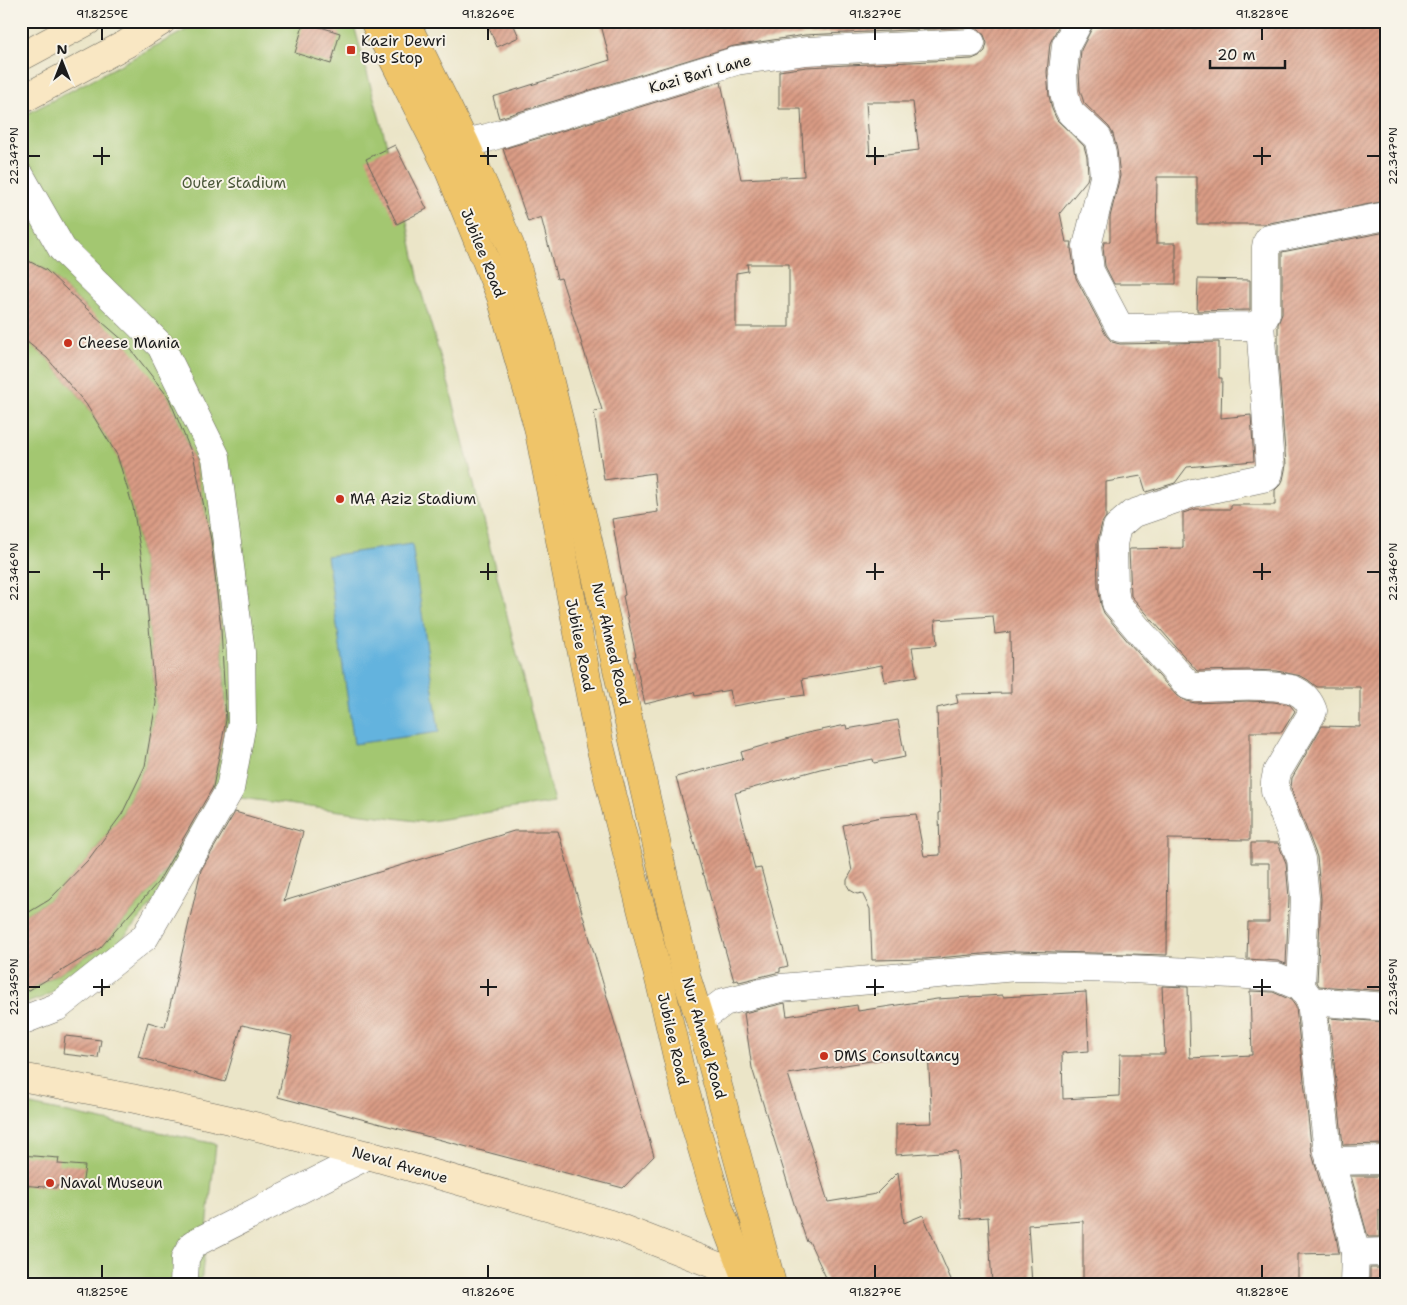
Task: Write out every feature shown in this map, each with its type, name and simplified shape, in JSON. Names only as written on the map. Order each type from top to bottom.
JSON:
[{"type":"main road","points":[[21,58],[88,21]]},
{"type":"main road","points":[[21,100],[126,44],[162,21]]},
{"type":"main road","name":"Jubilee Road","points":[[374,21],[448,168],[501,297],[538,427],[600,746],[661,987],[684,1087],[720,1210],[759,1282]]},
{"type":"main road","name":"Nur Ahmed Road","points":[[405,21],[465,143],[510,245],[540,345],[587,536],[687,979],[700,1020],[759,1282]]},
{"type":"main road","name":"Neval Avenue","points":[[21,1077],[194,1112],[368,1155],[610,1224],[759,1282]]},
{"type":"street","points":[[1079,21],[1066,45],[1063,71],[1064,92],[1071,113],[1098,138],[1102,154],[1104,177],[1087,246],[1090,271],[1120,328],[1253,326],[1264,320],[1266,314],[1266,242],[1269,239],[1386,216]]},
{"type":"street","name":"Kazi Bari Lane","points":[[465,143],[487,138],[736,61],[806,51],[971,43]]},
{"type":"street","points":[[21,177],[62,249],[162,346],[216,457],[241,652],[242,723],[230,790],[145,937],[57,1007],[21,1021]]},
{"type":"street","points":[[1260,323],[1269,474],[1266,477],[1193,493],[1132,514],[1117,527],[1113,544],[1114,587],[1116,603],[1189,686],[1275,686],[1295,690],[1306,698],[1311,705],[1313,711],[1277,772],[1275,791],[1301,859],[1305,898],[1306,994],[1330,1161],[1351,1232],[1355,1253],[1354,1284]]},
{"type":"street","points":[[700,1020],[724,1002],[781,988],[1016,967],[1130,969],[1277,977],[1306,994],[1386,1007]]},
{"type":"street","points":[[184,1284],[185,1258],[193,1244],[368,1155]]},
{"type":"street","points":[[1330,1161],[1386,1160]]},
{"type":"street","points":[[1355,1253],[1386,1252]]},
{"type":"green space","name":"MA Aziz Stadium","points":[[203,21],[333,21],[355,29],[404,207],[421,291],[450,389],[554,802],[424,822],[218,795],[173,880],[104,960],[44,997],[21,1005],[21,993],[32,989],[100,948],[161,879],[212,792],[227,715],[221,629],[211,540],[194,459],[169,398],[87,309],[46,270],[21,257],[21,117]]},
{"type":"green space","points":[[21,337],[47,358],[86,404],[117,455],[133,507],[144,572],[156,703],[145,766],[122,814],[88,860],[49,900],[21,917]]},
{"type":"green space","points":[[21,1103],[216,1144],[201,1284],[21,1284]]},
{"type":"water","points":[[412,544],[439,732],[354,744],[327,556]]},
{"type":"building","points":[[486,21],[512,21],[519,37],[497,47]]},
{"type":"building","points":[[600,21],[1061,21],[1050,43],[1047,72],[1049,96],[1057,120],[1084,146],[1087,157],[1087,180],[1060,213],[1066,242],[1072,242],[1071,248],[1076,278],[1106,335],[1112,342],[1120,344],[1219,342],[1219,378],[1222,378],[1221,418],[1251,415],[1254,461],[1187,467],[1175,483],[1146,492],[1141,476],[1106,482],[1106,517],[1102,523],[1097,544],[1098,587],[1101,605],[1104,613],[1130,644],[1177,696],[1186,701],[1195,703],[1274,702],[1290,705],[1295,711],[1282,732],[1250,732],[1250,840],[1168,839],[1167,955],[1016,951],[926,959],[872,960],[870,909],[862,893],[857,894],[850,890],[847,885],[847,880],[852,871],[843,825],[881,817],[916,814],[924,856],[940,855],[937,708],[958,703],[956,694],[1011,693],[1010,632],[995,634],[993,616],[935,620],[937,645],[912,647],[917,677],[885,682],[882,665],[802,679],[805,695],[733,706],[730,690],[695,696],[694,692],[645,704],[623,596],[625,595],[612,519],[658,512],[654,473],[604,480],[594,411],[602,410],[577,328],[561,278],[557,279],[541,217],[528,222],[503,149],[721,82],[741,179],[804,176],[801,109],[779,109],[779,71],[807,67],[972,59],[985,51],[987,43],[984,35],[979,29],[970,27],[805,35],[734,46],[499,118],[493,97],[610,60]],"holes":[[[866,102],[913,102],[919,150],[870,156]],[[747,264],[789,264],[789,327],[736,327],[736,273],[748,271]]]},
{"type":"building","points":[[1253,21],[1386,21],[1386,201],[1264,224],[1197,224],[1197,177],[1157,177],[1156,243],[1176,243],[1176,284],[1114,284],[1105,266],[1103,247],[1104,242],[1110,242],[1110,217],[1120,176],[1117,150],[1109,127],[1084,103],[1080,90],[1081,50],[1093,26],[1164,24],[1164,29],[1253,26]]},
{"type":"building","points":[[304,22],[340,33],[331,64],[295,53]]},
{"type":"building","points":[[395,145],[427,209],[397,224],[366,159]]},
{"type":"building","points":[[1386,232],[1386,991],[1319,986],[1317,982],[1321,899],[1317,857],[1291,788],[1292,778],[1322,726],[1360,727],[1360,687],[1317,687],[1301,676],[1277,671],[1197,671],[1131,596],[1129,549],[1183,548],[1183,513],[1196,509],[1231,509],[1231,505],[1275,505],[1275,490],[1283,480],[1286,465],[1278,359],[1278,324],[1282,314],[1282,252]]},
{"type":"building","points":[[21,257],[46,270],[125,342],[169,398],[194,459],[211,540],[221,629],[226,720],[213,787],[158,882],[100,948],[21,995],[21,917],[49,900],[88,860],[122,814],[145,766],[156,703],[144,572],[133,507],[117,455],[86,404],[47,358],[21,337]]},
{"type":"building","points":[[1198,279],[1250,280],[1250,310],[1197,311]]},
{"type":"building","points":[[898,720],[905,757],[874,763],[873,759],[820,769],[735,793],[755,869],[761,868],[788,966],[780,968],[780,972],[739,982],[738,980],[734,981],[676,777],[743,759],[741,752],[807,733],[846,725],[847,729]]},
{"type":"building","points":[[235,812],[303,832],[284,901],[514,831],[558,831],[654,1156],[623,1188],[278,1097],[292,1036],[242,1025],[225,1082],[138,1057],[148,1022],[165,1027],[201,870]]},
{"type":"building","points":[[1251,843],[1278,843],[1286,863],[1289,898],[1286,964],[1278,961],[1247,959],[1248,922],[1269,922],[1269,863],[1251,863]]},
{"type":"building","points":[[1162,986],[1188,987],[1190,1058],[1252,1055],[1250,991],[1273,992],[1291,1000],[1296,1007],[1312,1154],[1336,1236],[1339,1253],[1298,1254],[1298,1284],[1083,1284],[1083,1221],[1028,1225],[1032,1284],[992,1284],[988,1217],[961,1219],[957,1151],[896,1155],[896,1124],[932,1123],[928,1052],[788,1074],[828,1202],[876,1194],[898,1172],[904,1223],[923,1215],[953,1284],[829,1284],[809,1241],[807,1242],[795,1207],[752,1068],[744,1013],[785,1003],[787,1016],[857,1005],[858,1011],[937,999],[1086,992],[1089,1051],[1062,1053],[1063,1099],[1119,1096],[1120,1054],[1165,1054]]},
{"type":"building","points":[[1329,1018],[1386,1022],[1386,1144],[1343,1145]]},
{"type":"building","points":[[65,1036],[101,1040],[98,1058],[63,1054]]},
{"type":"building","points":[[21,1155],[59,1158],[58,1164],[85,1166],[82,1187],[56,1186],[56,1188],[21,1185]]},
{"type":"building","points":[[1351,1176],[1383,1176],[1383,1209],[1379,1209],[1379,1237],[1368,1237]]},
{"type":"building","points":[[1370,1268],[1386,1268],[1386,1284],[1370,1284]]},
{"type":"place","name":"Kazir Dewri Bus Stop","points":[[351,50]]},
{"type":"place","name":"Cheese Mania","points":[[68,343]]},
{"type":"place","name":"MA Aziz Stadium","points":[[340,499]]},
{"type":"place","name":"DMS Consultancy","points":[[824,1056]]},
{"type":"place","name":"Naval Museun","points":[[50,1183]]},
{"type":"park label","name":"Outer Stadium","points":[[234,183]]}]
